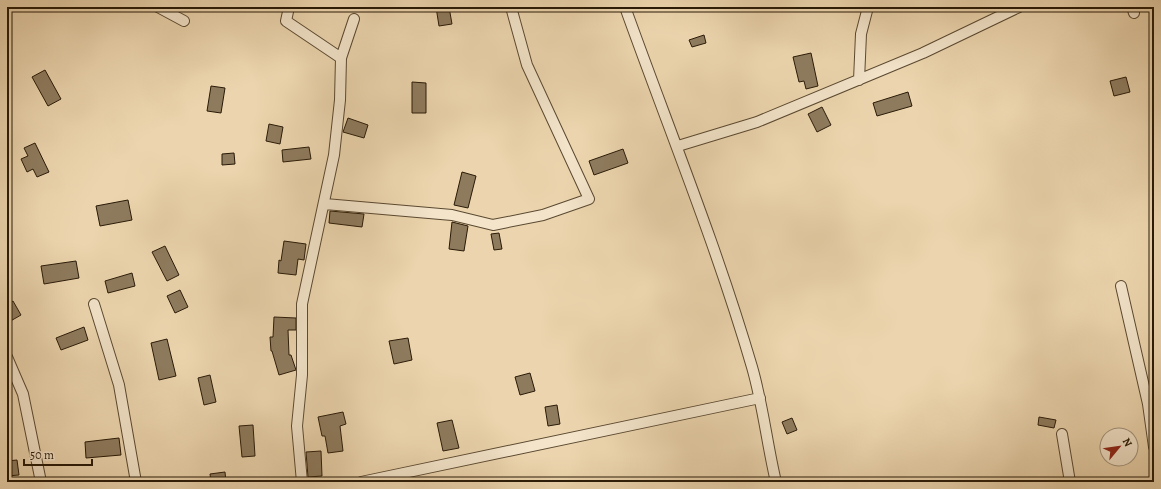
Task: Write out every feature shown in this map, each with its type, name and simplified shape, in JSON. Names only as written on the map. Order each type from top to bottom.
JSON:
[{"type":"street","points":[[158,7],[184,21]]},
{"type":"street","points":[[289,7],[286,20],[341,58]]},
{"type":"street","points":[[325,204],[452,214],[493,225],[543,215],[589,199],[527,65],[511,7]]},
{"type":"street","points":[[625,7],[678,146],[728,291],[760,398],[776,482]]},
{"type":"street","points":[[859,80],[862,34],[868,7]]},
{"type":"street","points":[[678,146],[757,122],[923,53],[1019,7]]},
{"type":"street","points":[[302,482],[297,426],[302,375],[302,304],[325,204],[334,155],[340,100],[341,58],[354,19]]},
{"type":"street","points":[[1121,286],[1148,404],[1154,447]]},
{"type":"street","points":[[94,304],[119,385],[136,482]]},
{"type":"street","points":[[7,357],[23,394],[41,482]]},
{"type":"street","points":[[361,482],[760,398]]},
{"type":"street","points":[[1062,434],[1070,482]]},
{"type":"building","points":[[436,7],[449,7],[452,24],[439,26]]},
{"type":"building","points":[[704,35],[706,43],[692,47],[689,40]]},
{"type":"building","points":[[811,53],[818,86],[806,89],[804,81],[799,82],[793,57]]},
{"type":"building","points":[[45,70],[61,99],[48,106],[32,77]]},
{"type":"building","points":[[1126,77],[1130,92],[1114,96],[1110,81]]},
{"type":"building","points":[[412,82],[426,83],[426,113],[412,113]]},
{"type":"building","points":[[211,86],[225,88],[221,113],[207,111]]},
{"type":"building","points":[[908,92],[912,106],[877,116],[873,103]]},
{"type":"building","points":[[822,107],[831,125],[817,132],[808,114]]},
{"type":"building","points":[[348,118],[368,125],[364,138],[343,132]]},
{"type":"building","points":[[269,124],[283,127],[280,144],[266,141]]},
{"type":"building","points":[[35,143],[49,172],[37,177],[33,169],[27,172],[21,159],[28,156],[24,148]]},
{"type":"building","points":[[309,147],[311,159],[283,162],[282,150]]},
{"type":"building","points":[[623,149],[628,163],[594,175],[589,161]]},
{"type":"building","points":[[234,153],[235,164],[222,165],[222,154]]},
{"type":"building","points":[[462,172],[476,176],[468,208],[454,205]]},
{"type":"building","points":[[128,200],[132,220],[100,226],[96,206]]},
{"type":"building","points":[[330,211],[364,214],[362,227],[329,223]]},
{"type":"building","points":[[452,222],[468,226],[464,251],[449,249]]},
{"type":"building","points":[[499,233],[502,249],[494,250],[491,234]]},
{"type":"building","points":[[284,241],[306,244],[304,260],[298,259],[296,275],[278,273],[279,260],[281,261]]},
{"type":"building","points":[[165,246],[179,275],[167,281],[152,252]]},
{"type":"building","points":[[76,261],[79,278],[44,284],[41,266]]},
{"type":"building","points":[[132,273],[135,286],[108,293],[105,281]]},
{"type":"building","points":[[180,290],[188,307],[175,313],[167,296]]},
{"type":"building","points":[[13,301],[21,315],[7,323],[7,305]]},
{"type":"building","points":[[274,317],[296,318],[296,330],[288,330],[289,355],[291,355],[296,370],[279,375],[271,351],[270,337],[273,337]]},
{"type":"building","points":[[84,327],[88,340],[61,350],[56,338]]},
{"type":"building","points":[[408,338],[412,360],[394,364],[389,341]]},
{"type":"building","points":[[167,339],[176,376],[159,380],[151,343]]},
{"type":"building","points":[[530,373],[535,391],[520,395],[515,377]]},
{"type":"building","points":[[210,375],[216,402],[204,405],[198,378]]},
{"type":"building","points":[[557,405],[560,424],[548,426],[545,407]]},
{"type":"building","points":[[343,412],[346,424],[340,426],[343,451],[328,453],[325,436],[322,436],[318,417]]},
{"type":"building","points":[[1039,417],[1056,420],[1054,428],[1038,425]]},
{"type":"building","points":[[792,418],[797,430],[787,434],[782,422]]},
{"type":"building","points":[[452,420],[459,448],[443,451],[437,423]]},
{"type":"building","points":[[253,425],[255,456],[242,457],[239,426]]},
{"type":"building","points":[[119,438],[121,455],[86,458],[85,442]]},
{"type":"building","points":[[321,451],[322,476],[308,477],[306,452]]},
{"type":"building","points":[[17,460],[19,475],[7,476],[7,461]]},
{"type":"building","points":[[225,472],[226,482],[211,482],[210,474]]}]
